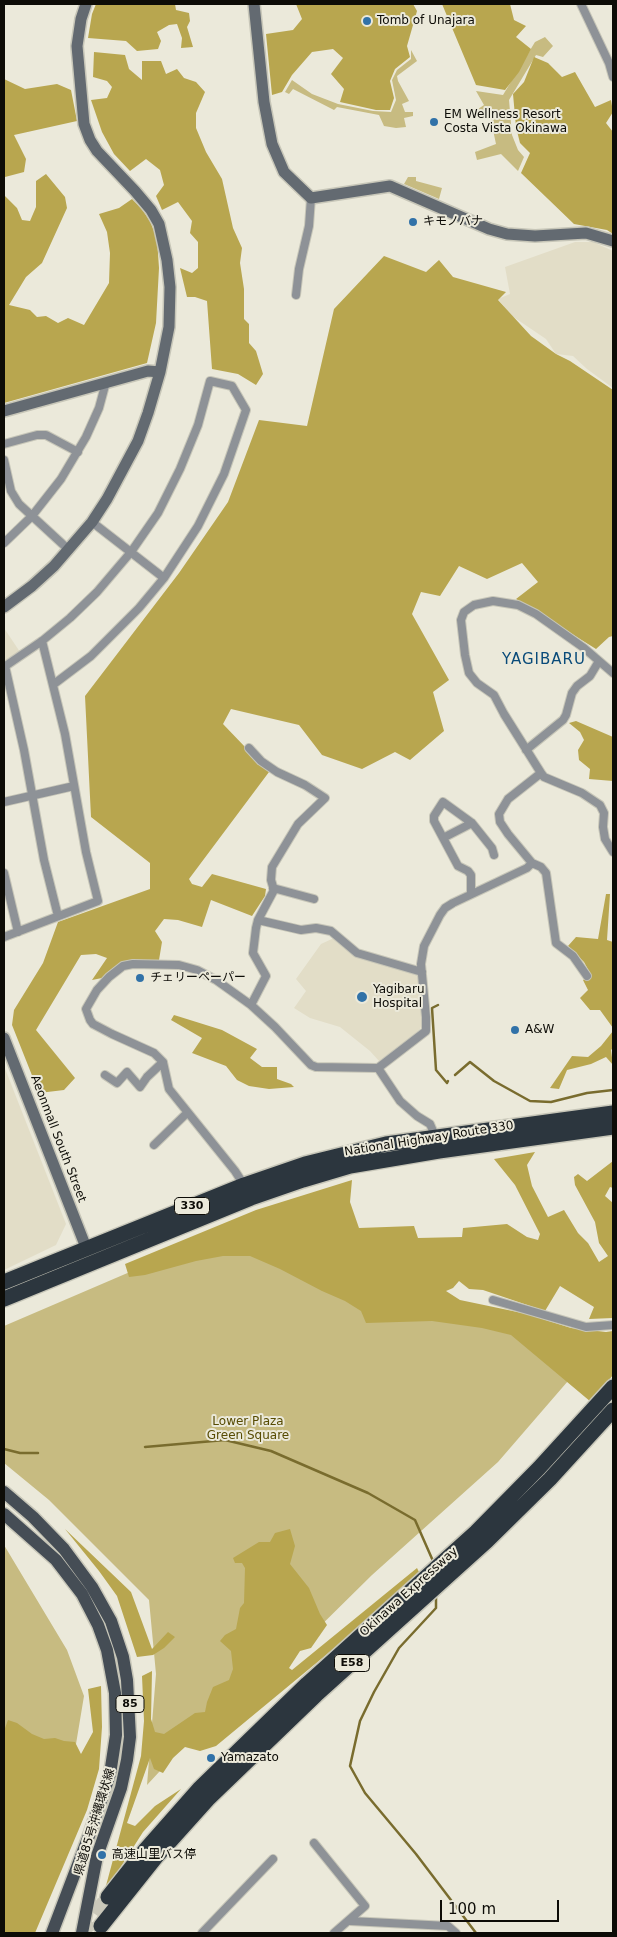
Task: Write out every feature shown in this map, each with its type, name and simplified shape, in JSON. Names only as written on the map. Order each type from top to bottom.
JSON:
[{"type":"highway","name":"National Highway Route 330","points":[[4,1299],[252,1198],[303,1180],[437,1144],[613,1113]]},
{"type":"highway","name":"National Highway Route 330","points":[[4,1282],[244,1185],[298,1166],[347,1153],[386,1144],[437,1144],[613,1127]]},
{"type":"highway","name":"Okinawa Expressway","points":[[108,1897],[146,1849],[199,1789],[301,1690],[476,1532],[539,1468],[613,1387]]},
{"type":"highway","name":"Okinawa Expressway","points":[[101,1926],[156,1857],[209,1798],[316,1695],[487,1541],[550,1479],[613,1410]]},
{"type":"main road","name":"県道85号沖縄環状線","points":[[4,1492],[33,1517],[64,1549],[92,1586],[111,1621],[123,1657],[127,1680],[130,1723],[128,1760],[121,1788],[97,1856],[82,1933]]},
{"type":"main road","name":"県道85号沖縄環状線","points":[[4,1514],[56,1560],[82,1594],[98,1625],[107,1650],[115,1693],[116,1735],[110,1774],[93,1825],[52,1933]]},
{"type":"street","points":[[4,607],[32,586],[69,550],[92,522],[112,491],[138,441],[148,413],[160,372],[169,327],[170,287],[163,237],[159,224],[151,210],[135,191],[97,151],[90,140],[84,124],[77,46],[81,19],[86,4]]},
{"type":"street","points":[[254,4],[264,102],[272,144],[284,172],[311,198]]},
{"type":"street","points":[[581,4],[611,62],[613,77]]},
{"type":"street","points":[[311,198],[390,186],[469,222],[498,232],[535,236],[586,233],[613,241]]},
{"type":"street","points":[[296,295],[299,269],[309,226],[311,198]]},
{"type":"street","points":[[4,411],[148,371],[160,372]]},
{"type":"street","points":[[54,684],[91,656],[139,608],[164,578],[198,526],[224,474],[246,410],[232,386],[210,381],[198,425],[180,469],[158,513],[131,552],[97,592],[70,618],[42,641],[4,667],[24,750],[44,860],[58,916]]},
{"type":"street","points":[[4,543],[32,516],[61,479],[78,452],[99,408],[106,382]]},
{"type":"street","points":[[4,444],[28,436],[46,435],[78,452]]},
{"type":"street","points":[[4,460],[11,491],[19,504],[69,550]]},
{"type":"street","points":[[92,522],[164,578]]},
{"type":"street","points":[[613,673],[536,614],[518,605],[493,601],[474,605],[464,612],[461,620],[465,655],[470,673],[477,683],[494,695],[544,777],[582,793],[600,805],[604,812],[603,827],[605,839],[613,852]]},
{"type":"street","points":[[4,937],[98,901],[86,852],[65,734],[42,641]]},
{"type":"street","points":[[526,750],[562,720],[566,715],[572,693],[577,686],[590,676],[599,661]]},
{"type":"street","points":[[249,748],[261,761],[277,772],[305,785],[324,798],[298,824],[272,867],[274,890],[258,920],[253,954],[266,976],[251,1005]]},
{"type":"street","points":[[541,773],[508,800],[499,814],[500,822],[532,864],[541,867],[546,873],[556,943],[573,956],[587,976]]},
{"type":"street","points":[[4,802],[74,786]]},
{"type":"street","points":[[471,893],[471,875],[468,871],[458,866],[434,821],[434,816],[443,802],[472,823],[492,848],[494,855]]},
{"type":"street","points":[[443,838],[472,823]]},
{"type":"street","points":[[244,1185],[169,1089],[163,1062],[154,1053],[93,1024],[87,1015],[86,1009],[97,990],[123,966],[132,964],[179,966],[197,970],[216,980],[251,1005],[316,1067],[378,1068],[426,1031],[421,964],[424,946],[445,908],[471,893],[532,864]]},
{"type":"street","points":[[4,873],[18,932]]},
{"type":"street","points":[[273,888],[314,899]]},
{"type":"street","points":[[258,920],[300,930],[316,928],[331,932],[357,953],[422,972]]},
{"type":"street","name":"Aeonmall South Street","points":[[4,1038],[86,1250]]},
{"type":"street","points":[[136,1096],[146,1077],[163,1062]]},
{"type":"street","points":[[378,1068],[400,1101],[417,1116],[430,1124],[437,1144]]},
{"type":"street","points":[[105,1075],[117,1083],[127,1072],[140,1087]]},
{"type":"street","points":[[154,1145],[187,1112]]},
{"type":"street","points":[[492,1300],[586,1327],[613,1325]]},
{"type":"street","points":[[314,1843],[365,1906],[334,1933]]},
{"type":"street","points":[[202,1933],[273,1859]]},
{"type":"street","points":[[350,1921],[448,1926],[456,1933]]},
{"type":"shaded area","points":[[96,4],[175,4],[176,10],[189,13],[190,21],[187,27],[193,47],[181,48],[182,38],[177,24],[169,25],[157,32],[161,41],[158,49],[137,51],[126,41],[88,38],[92,14]]},
{"type":"shaded area","points":[[296,4],[413,4],[417,11],[407,46],[410,57],[395,69],[390,81],[394,98],[390,110],[376,110],[340,102],[344,89],[331,74],[343,58],[333,49],[312,52],[292,75],[282,92],[272,95],[266,34],[293,30],[302,19]]},
{"type":"shaded area","points":[[442,4],[510,4],[514,20],[526,26],[516,37],[531,49],[519,72],[505,90],[476,85]]},
{"type":"shaded area","points":[[94,52],[125,55],[129,69],[142,80],[142,61],[161,61],[166,74],[177,69],[184,78],[196,82],[205,92],[196,113],[196,128],[206,152],[222,179],[233,228],[242,248],[240,263],[244,289],[244,319],[249,324],[249,343],[256,351],[263,374],[256,385],[238,374],[212,369],[207,301],[195,297],[187,297],[180,268],[192,273],[198,268],[198,242],[190,233],[192,221],[178,202],[162,210],[156,196],[164,185],[160,170],[146,159],[130,171],[114,154],[102,132],[91,100],[107,98],[112,87],[107,81],[93,77]]},
{"type":"shaded area","points":[[534,57],[548,63],[562,77],[575,72],[595,107],[611,100],[613,112],[606,123],[613,132],[613,234],[607,230],[574,224],[521,173],[530,153],[520,143],[516,127],[513,94],[524,82]]},
{"type":"shaded area","points":[[4,79],[25,89],[57,84],[71,90],[77,121],[14,135],[26,159],[24,172],[5,177],[4,177]]},
{"type":"shaded area","points":[[46,174],[65,197],[67,208],[42,263],[26,277],[9,305],[30,310],[37,317],[46,316],[58,323],[68,318],[84,325],[109,283],[110,253],[107,232],[99,214],[119,208],[132,199],[150,221],[157,239],[159,268],[156,323],[147,363],[4,403],[4,195],[17,208],[22,220],[30,221],[36,207],[36,181]]},
{"type":"shaded area","points":[[575,242],[593,242],[613,251],[613,388],[573,356],[556,354],[546,339],[512,316],[498,299],[510,294],[505,267]]},
{"type":"shaded area","points":[[384,256],[426,272],[439,260],[453,277],[506,292],[498,300],[531,336],[613,390],[613,636],[609,637],[596,649],[516,599],[538,582],[522,563],[487,579],[459,566],[440,596],[421,592],[412,614],[449,680],[433,692],[444,731],[410,760],[395,752],[362,769],[322,755],[299,725],[231,709],[223,724],[269,772],[189,879],[192,884],[202,887],[212,874],[266,889],[265,896],[252,916],[211,900],[202,927],[178,920],[164,919],[155,931],[162,942],[159,960],[132,960],[117,967],[102,978],[92,980],[107,958],[96,954],[81,955],[36,1030],[75,1078],[64,1090],[39,1093],[12,1025],[14,1010],[43,963],[58,922],[150,889],[150,863],[91,817],[85,696],[179,573],[228,502],[259,420],[307,426],[334,309]]},
{"type":"shaded area","points":[[4,628],[20,652],[4,662]]},
{"type":"shaded area","points":[[576,721],[613,737],[613,781],[589,779],[590,769],[579,760],[578,750],[584,740],[580,732],[569,723]]},
{"type":"shaded area","points":[[606,894],[610,894],[607,940],[613,942],[613,1028],[600,1010],[590,1010],[580,998],[588,990],[583,980],[591,975],[584,962],[568,946],[576,937],[598,939]]},
{"type":"shaded area","name":"Yagibaru Hospital","points":[[334,938],[360,958],[416,972],[419,975],[423,1021],[420,1029],[400,1048],[379,1061],[370,1051],[340,1027],[310,1018],[294,1008],[306,991],[296,979],[321,944]]},
{"type":"shaded area","points":[[174,1015],[222,1030],[257,1049],[250,1058],[262,1067],[277,1067],[277,1079],[294,1087],[269,1089],[249,1086],[237,1080],[226,1066],[192,1053],[202,1038],[171,1020]]},
{"type":"shaded area","points":[[613,1031],[613,1048],[611,1050],[613,1065],[606,1057],[591,1064],[567,1070],[559,1089],[550,1088],[572,1056],[588,1057],[601,1046]]},
{"type":"shaded area","points":[[4,1066],[66,1224],[56,1245],[4,1270]]},
{"type":"shaded area","points":[[535,1152],[527,1165],[532,1186],[548,1217],[564,1210],[599,1262],[608,1256],[599,1243],[595,1222],[575,1185],[574,1177],[578,1174],[587,1181],[613,1161],[613,1188],[610,1187],[605,1196],[613,1203],[613,1318],[589,1319],[594,1307],[560,1286],[545,1311],[483,1290],[469,1289],[459,1281],[453,1288],[446,1291],[460,1300],[527,1314],[571,1328],[613,1331],[613,1375],[591,1402],[511,1335],[482,1328],[432,1321],[366,1323],[361,1311],[345,1301],[250,1256],[223,1256],[196,1261],[145,1275],[129,1277],[125,1264],[256,1210],[352,1180],[350,1202],[359,1228],[414,1226],[418,1238],[462,1237],[463,1228],[507,1224],[527,1237],[538,1240],[540,1234],[515,1185],[494,1159]]},
{"type":"shaded area","points":[[65,1529],[131,1592],[152,1649],[168,1632],[175,1637],[164,1648],[153,1655],[137,1657],[117,1596]]},
{"type":"shaded area","points":[[290,1529],[295,1546],[290,1564],[309,1588],[327,1625],[311,1648],[300,1651],[289,1668],[292,1670],[417,1568],[419,1572],[384,1607],[216,1746],[200,1751],[185,1747],[173,1758],[163,1773],[154,1769],[150,1758],[127,1823],[135,1826],[155,1806],[181,1789],[143,1832],[104,1893],[141,1756],[144,1721],[142,1676],[152,1671],[151,1719],[155,1732],[164,1734],[195,1713],[205,1712],[213,1687],[229,1680],[233,1669],[231,1651],[220,1641],[225,1635],[236,1629],[240,1608],[244,1603],[245,1568],[242,1563],[235,1563],[233,1558],[259,1542],[270,1542],[275,1533]]},
{"type":"shaded area","points":[[101,1686],[102,1727],[99,1769],[87,1810],[35,1933],[4,1933],[4,1731],[8,1720],[17,1723],[32,1734],[44,1739],[55,1738],[75,1742],[81,1754],[93,1732],[88,1689]]},
{"type":"green space","points":[[545,37],[553,46],[543,57],[536,55],[509,100],[512,135],[518,150],[524,157],[518,171],[501,154],[477,160],[475,152],[496,144],[490,116],[482,115],[478,109],[484,105],[476,91],[503,95],[535,42]]},
{"type":"green space","points":[[411,50],[417,61],[397,76],[409,101],[402,104],[405,112],[413,112],[413,116],[404,118],[406,127],[384,126],[379,115],[337,107],[334,110],[293,89],[289,94],[285,92],[292,80],[312,94],[338,104],[373,111],[391,112],[396,100],[392,80],[397,70],[411,59]]},
{"type":"green space","points":[[408,177],[416,177],[416,181],[442,188],[439,199],[404,184]]},
{"type":"green space","name":"Lower Plaza Green Square","points":[[258,1217],[587,1359],[498,1462],[372,1575],[296,1650],[197,1731],[147,1785],[156,1674],[149,1600],[49,1500],[4,1463],[4,1326]]},
{"type":"green space","points":[[4,1545],[67,1650],[84,1696],[74,1756],[4,1871]]},
{"type":"waterway","points":[[438,1005],[432,1008],[436,1070],[447,1083],[448,1081]]},
{"type":"waterway","points":[[455,1075],[470,1062],[494,1081],[530,1101],[551,1102],[587,1093],[613,1090]]},
{"type":"waterway","points":[[145,1447],[225,1440],[271,1451],[368,1493],[415,1520],[433,1561]]},
{"type":"waterway","points":[[4,1449],[20,1453],[38,1453]]},
{"type":"waterway","points":[[436,1598],[436,1608],[399,1648],[374,1692],[360,1721],[350,1766],[365,1793],[416,1854],[476,1933]]},
{"type":"tunnel","points":[[82,1933],[108,1897]]},
{"type":"place","name":"Tomb of Unajara","points":[[367,21]]},
{"type":"place","name":"EM Wellness Resort Costa Vista Okinawa","points":[[434,122]]},
{"type":"place","name":"キモノバナ","points":[[413,222]]},
{"type":"place","name":"チェリーペーパー","points":[[140,978]]},
{"type":"place","name":"Yagibaru Hospital","points":[[362,997]]},
{"type":"place","name":"A&W","points":[[515,1030]]},
{"type":"place","name":"Yamazato","points":[[211,1758]]},
{"type":"place","name":"高速山里バス停","points":[[102,1855]]},
{"type":"district","name":"YAGIBARU","points":[[544,660]]}]
